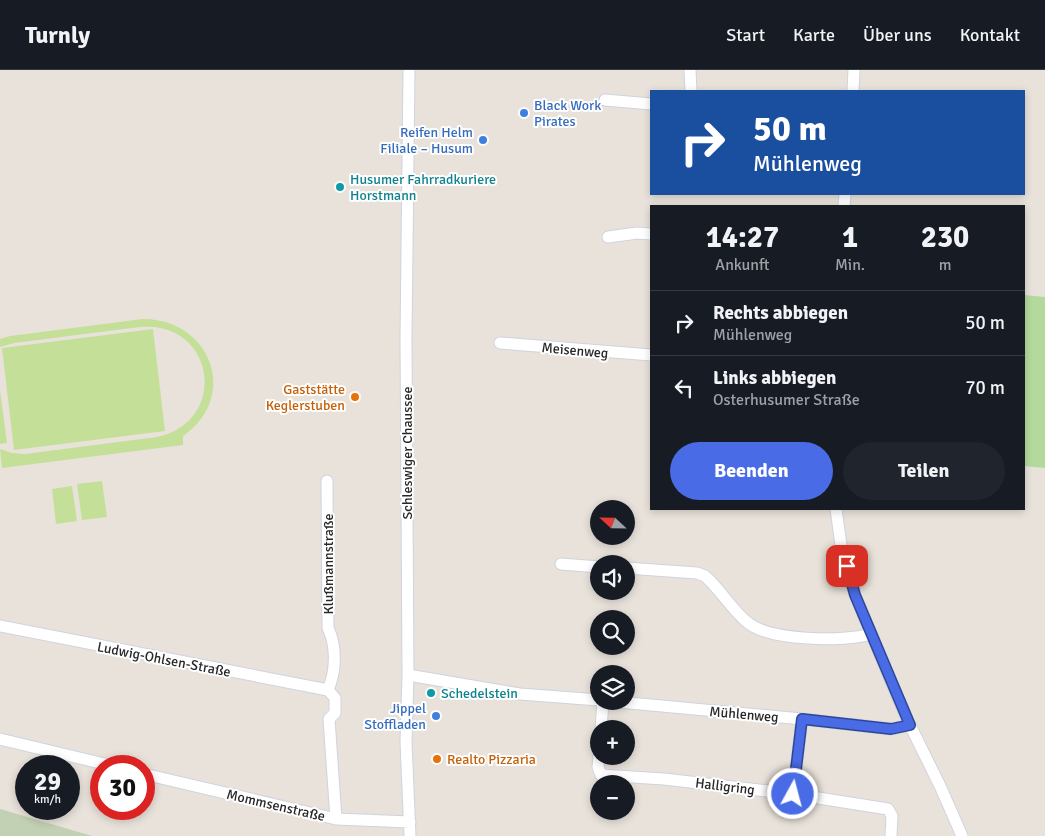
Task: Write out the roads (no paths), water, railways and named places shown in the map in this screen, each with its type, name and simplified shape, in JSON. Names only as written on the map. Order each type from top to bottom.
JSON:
[{"type":"street","name":"Schleswiger Chaussee","points":[[409,70],[406,338],[408,675],[406,742],[410,836]]},
{"type":"street","points":[[690,70],[691,90]]},
{"type":"street","points":[[853,90],[854,70]]},
{"type":"street","points":[[605,100],[650,104]]},
{"type":"street","points":[[608,237],[637,233],[650,234]]},
{"type":"street","name":"Meisenweg","points":[[500,343],[650,355]]},
{"type":"street","name":"Klußmannstraße","points":[[327,481],[328,628],[334,640],[334,677],[328,690]]},
{"type":"street","points":[[836,510],[842,552],[855,595],[910,725],[962,836]]},
{"type":"street","points":[[561,564],[590,566]]},
{"type":"street","points":[[635,569],[697,573],[706,576],[746,622],[761,631],[807,638],[852,638],[871,634]]},
{"type":"street","name":"Ludwig-Ohlsen-Straße","points":[[0,626],[328,690]]},
{"type":"street","points":[[408,675],[520,694],[590,699]]},
{"type":"street","points":[[328,690],[335,698],[335,712],[329,719],[336,819]]},
{"type":"street","name":"Mühlenweg","points":[[635,704],[891,729],[910,725]]},
{"type":"street","points":[[802,719],[793,794],[888,809],[892,816],[891,836]]},
{"type":"street","points":[[0,739],[90,761]]},
{"type":"street","name":"Halligring","points":[[598,765],[601,776],[664,778],[793,794]]},
{"type":"street","name":"Mommsenstraße","points":[[155,777],[336,819],[410,822]]},
{"type":"place","name":"Black Work Pirates","points":[[524,113]]},
{"type":"place","name":"Reifen Helm Filiale – Husum","points":[[483,140]]},
{"type":"place","name":"Husumer Fahrradkuriere Horstmann","points":[[340,187]]},
{"type":"place","name":"Gaststätte Keglerstuben","points":[[355,397]]},
{"type":"place","name":"Schedelstein","points":[[431,693]]},
{"type":"place","name":"Jippel Stoffladen","points":[[436,716]]},
{"type":"place","name":"Realto Pizzaria","points":[[437,759]]}]
